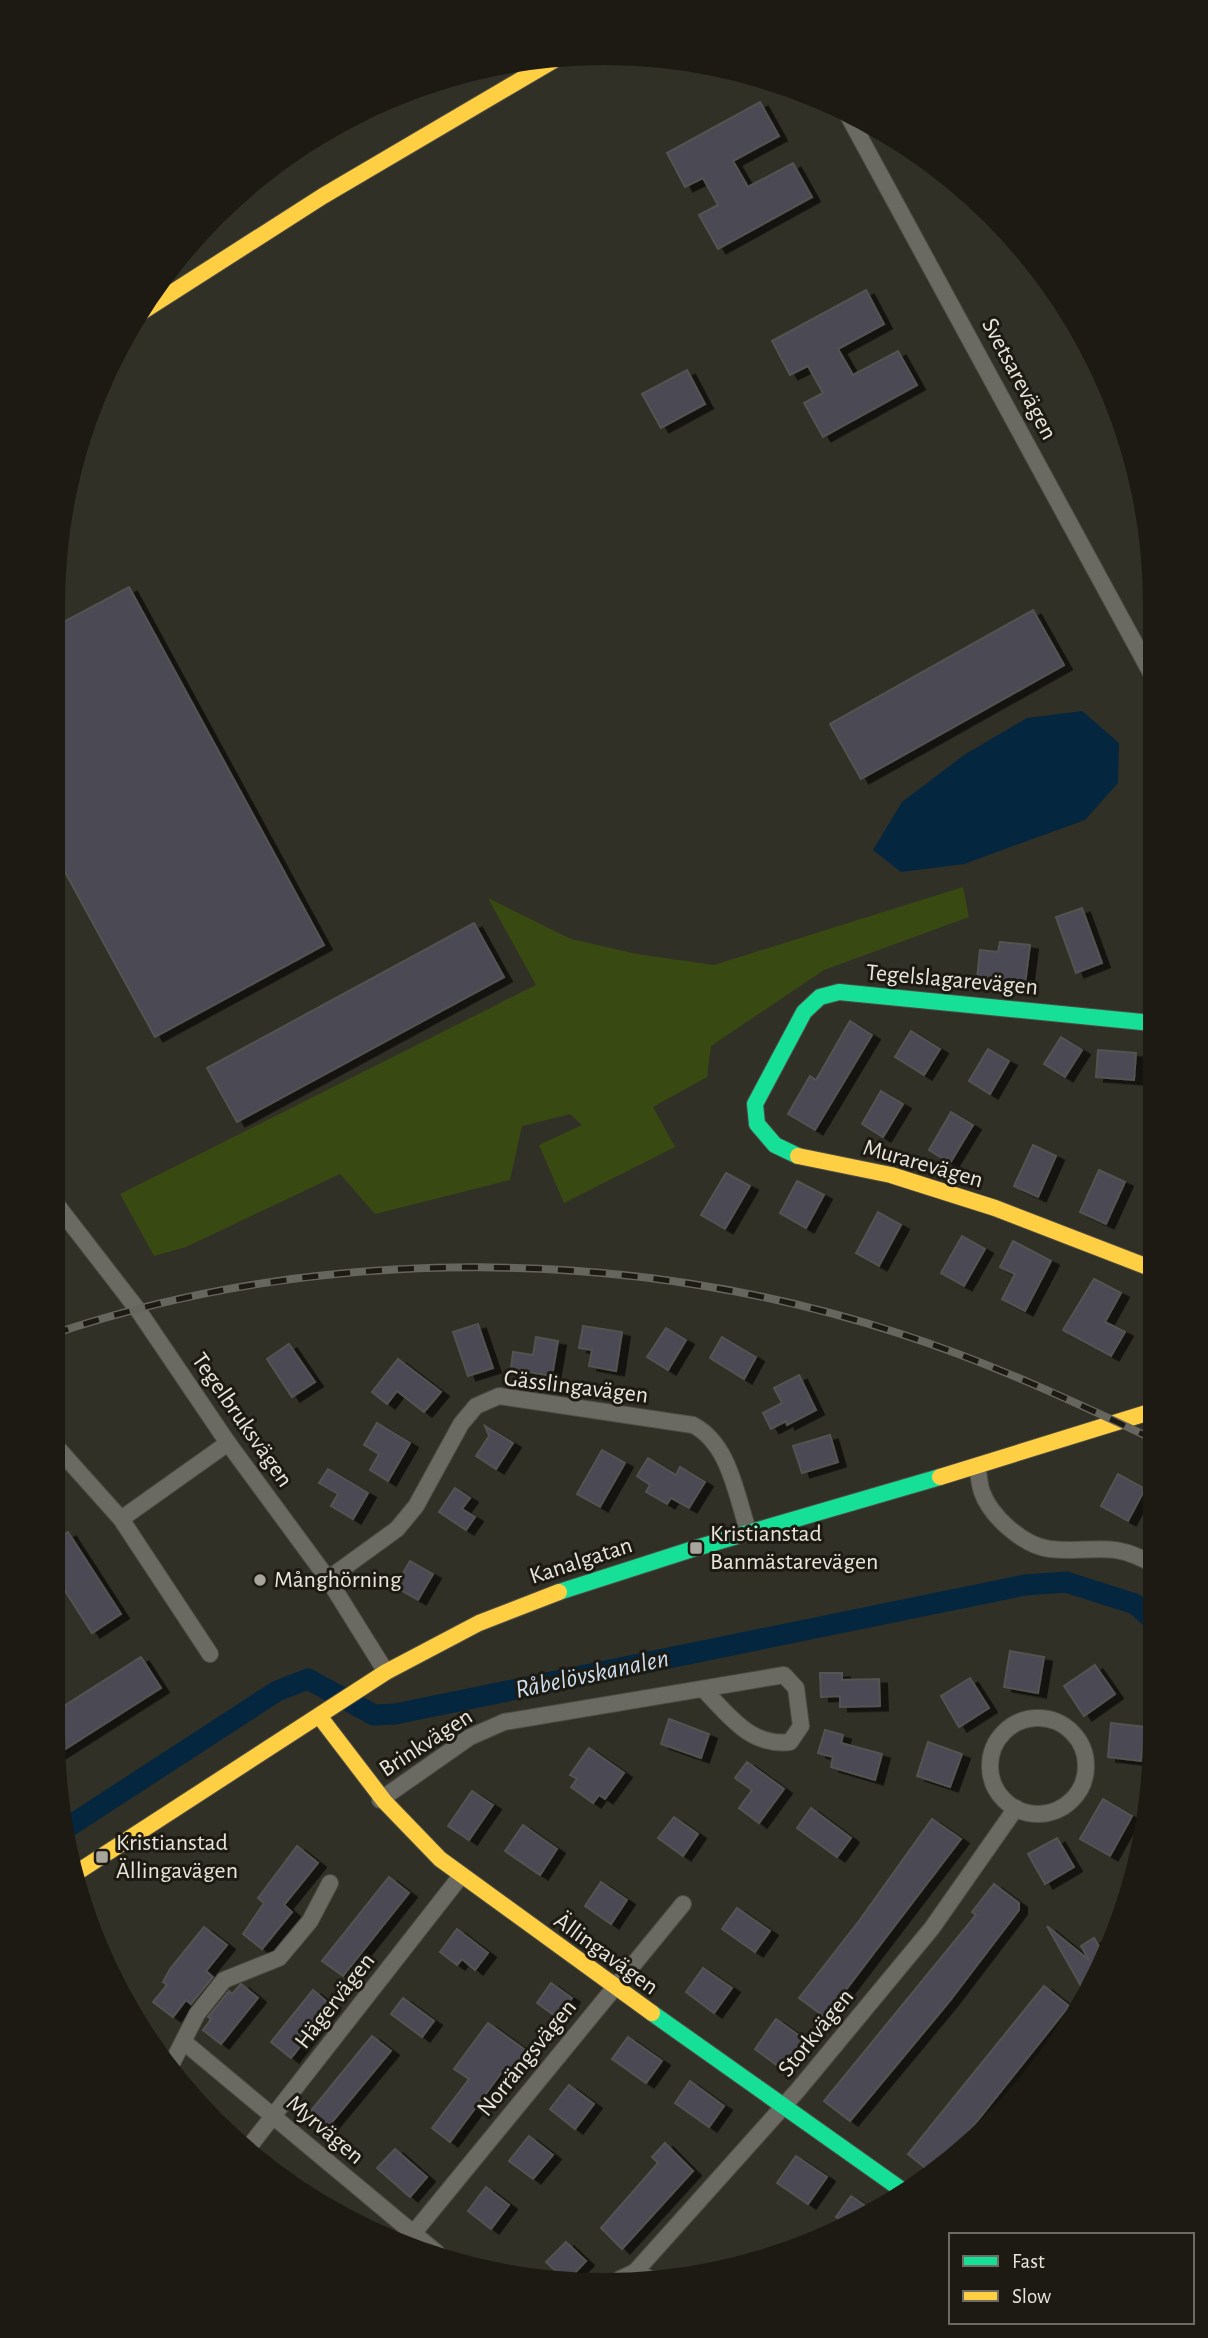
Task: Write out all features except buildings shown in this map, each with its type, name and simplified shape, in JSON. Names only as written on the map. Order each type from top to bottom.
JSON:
[{"type":"street","points":[[158,302],[323,196],[540,69]]},
{"type":"street","name":"Svetsarevägen","points":[[854,126],[1143,658]]},
{"type":"street","name":"Tegelslagarevägen","points":[[778,1055],[804,1012],[820,998],[839,992],[1143,1022]]},
{"type":"street","name":"Murarevägen","points":[[778,1055],[755,1104],[757,1124],[775,1145],[799,1157],[891,1175],[969,1200],[1143,1265]]},
{"type":"street","name":"Tegelbruksvägen","points":[[65,1216],[138,1310],[229,1443],[328,1578],[386,1672]]},
{"type":"street","name":"Gässlingavägen","points":[[328,1578],[397,1529],[416,1506],[461,1424],[476,1406],[499,1396],[693,1425],[708,1433],[721,1450],[749,1533]]},
{"type":"street","name":"Kanalgatan","points":[[82,1869],[386,1672],[447,1639],[529,1602],[1143,1414]]},
{"type":"street","points":[[121,1519],[229,1443]]},
{"type":"street","points":[[65,1456],[121,1519],[210,1654]]},
{"type":"street","points":[[977,1466],[982,1493],[1022,1538],[1051,1549],[1112,1548],[1143,1561]]},
{"type":"street","name":"Brinkvägen","points":[[380,1800],[470,1737],[504,1722],[784,1675],[796,1688],[801,1726],[790,1741],[770,1744],[746,1732],[703,1689]]},
{"type":"street","name":"Ällingavägen","points":[[320,1717],[380,1800],[420,1844],[460,1877],[897,2186]]},
{"type":"street","points":[[1037,1718],[1060,1723],[1078,1738],[1084,1752],[1087,1768],[1080,1791],[1069,1803],[1055,1811],[1031,1813],[1016,1808],[1003,1799],[992,1778],[990,1763],[998,1740],[1008,1729],[1021,1721],[1037,1718]]},
{"type":"street","name":"Storkvägen","points":[[630,2272],[783,2108],[932,1928],[1016,1808]]},
{"type":"street","name":"Hägervägen","points":[[252,2143],[460,1877]]},
{"type":"street","points":[[174,2060],[197,2014],[224,1980],[279,1958],[294,1943],[330,1883]]},
{"type":"street","name":"Norrängsvägen","points":[[411,2237],[683,1904]]},
{"type":"street","name":"Myrvägen","points":[[184,2042],[274,2116],[407,2236]]},
{"type":"green space","points":[[963,887],[969,917],[824,970],[711,1046],[707,1077],[653,1107],[675,1147],[564,1203],[539,1145],[582,1125],[570,1114],[522,1126],[510,1180],[375,1214],[340,1174],[186,1247],[154,1256],[120,1194],[536,985],[488,898],[571,939],[637,954],[714,965]]},
{"type":"water","points":[[1082,711],[1119,743],[1118,783],[1085,820],[964,864],[901,872],[873,850],[902,802],[964,755],[1027,718]]},
{"type":"waterway","name":"Råbelövskanalen","points":[[72,1824],[277,1691],[308,1679],[374,1715],[395,1714],[1025,1585],[1066,1582],[1135,1604],[1143,1611]]},
{"type":"railway","points":[[65,1331],[155,1305],[261,1284],[368,1271],[477,1267],[586,1272],[693,1284],[799,1305],[901,1334],[1029,1382],[1143,1434]]},
{"type":"traffic: fast","points":[[798,1156],[775,1145],[757,1124],[755,1104],[804,1012],[820,997],[839,992],[1143,1022]]},
{"type":"traffic: fast","points":[[559,1592],[696,1548],[940,1477]]},
{"type":"traffic: fast","points":[[652,2013],[897,2186]]},
{"type":"traffic: slow","points":[[158,302],[323,196],[540,69]]},
{"type":"traffic: slow","points":[[798,1156],[891,1175],[995,1208],[1143,1265]]},
{"type":"traffic: slow","points":[[940,1477],[1143,1414]]},
{"type":"traffic: slow","points":[[82,1869],[386,1672],[479,1623],[559,1592]]},
{"type":"traffic: slow","points":[[320,1717],[385,1802],[440,1859],[652,2013]]},
{"type":"place","name":"Kristianstad Banmästarevägen","points":[[696,1548]]},
{"type":"place","name":"Månghörning","points":[[260,1580]]},
{"type":"place","name":"Kristianstad Ällingavägen","points":[[102,1857]]}]
